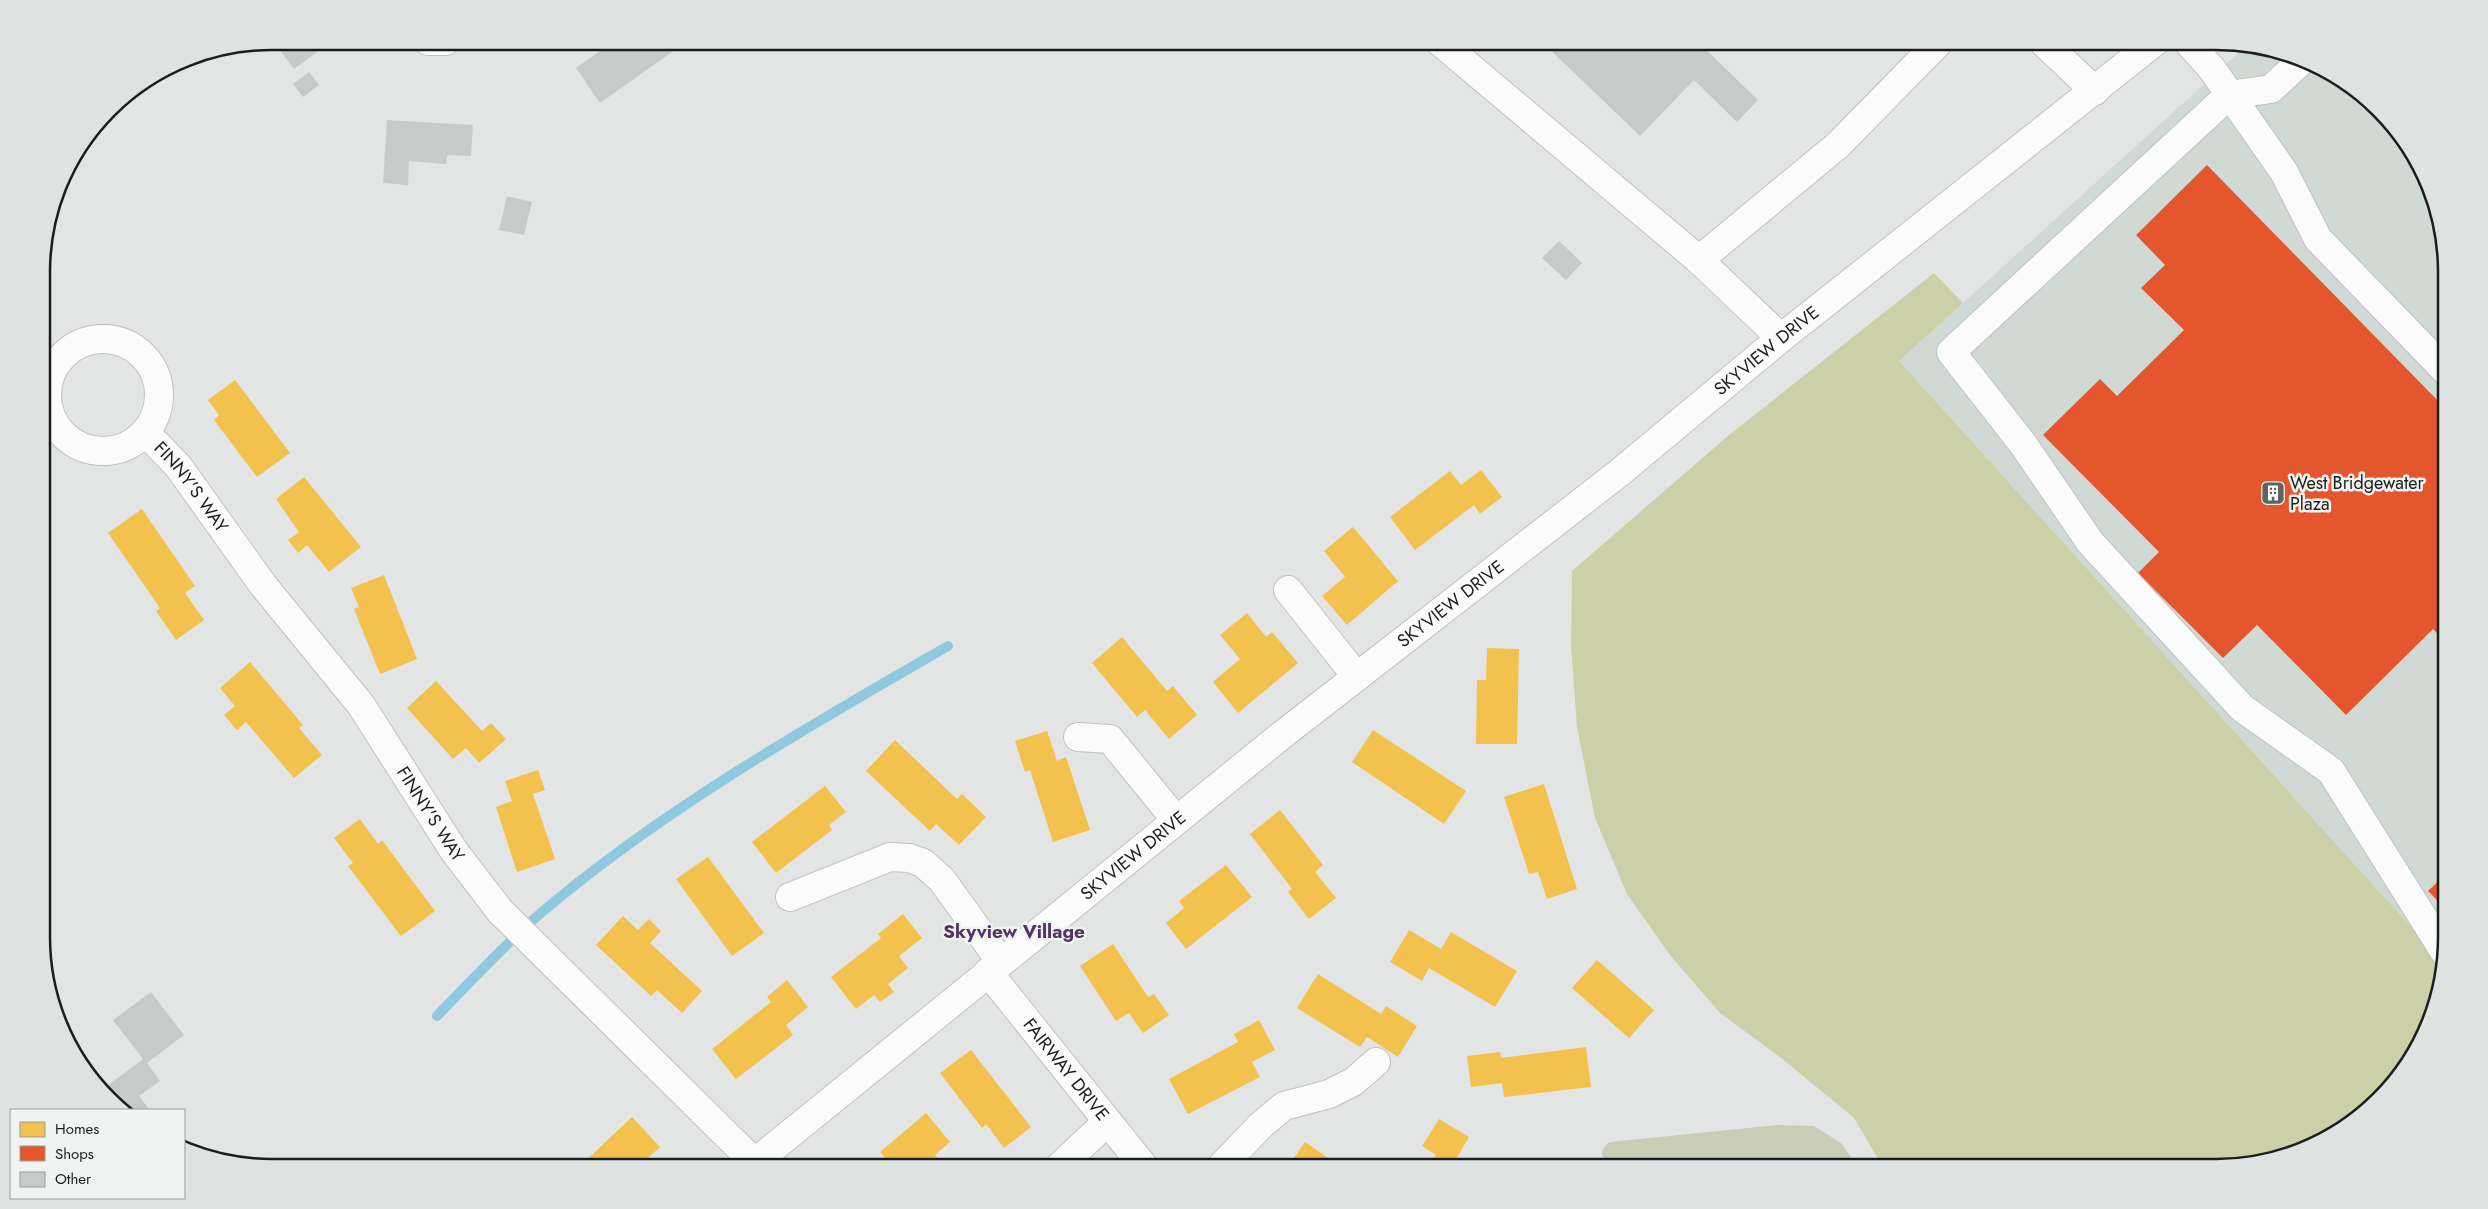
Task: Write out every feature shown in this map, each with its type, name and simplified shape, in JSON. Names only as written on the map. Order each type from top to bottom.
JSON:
[{"type":"street","points":[[1450,50],[1699,260],[1781,338]]},
{"type":"street","points":[[1699,260],[1838,145],[1931,50]]},
{"type":"street","points":[[2058,50],[2095,92]]},
{"type":"street","name":"SKYVIEW DRIVE","points":[[758,1159],[1176,820],[1619,473],[1781,338],[2095,92],[2145,50]]},
{"type":"street","points":[[2195,50],[2212,68],[2284,172],[2318,239],[2438,363]]},
{"type":"street","points":[[2296,65],[2271,89],[2229,95],[1951,352],[2023,444],[2090,542],[2242,708],[2331,771],[2438,941]]},
{"type":"street","name":"FINNY'S WAY","points":[[50,376],[55,365],[67,351],[83,342],[101,338],[120,341],[136,350],[149,363],[157,380],[159,398],[155,416],[145,432],[131,444],[113,451],[94,451],[77,446],[62,434],[50,415]]},
{"type":"street","name":"FINNY'S WAY","points":[[145,432],[178,466],[263,585],[361,705],[454,851],[500,910],[543,956],[745,1159]]},
{"type":"street","points":[[1288,590],[1357,677]]},
{"type":"street","points":[[1078,737],[1110,739],[1176,820]]},
{"type":"street","name":"FAIRWAY DRIVE","points":[[790,897],[890,857],[909,858],[923,863],[942,880],[994,967],[1107,1122],[1138,1159]]},
{"type":"street","points":[[1229,1159],[1262,1125],[1284,1106],[1329,1094],[1353,1082],[1376,1062]]},
{"type":"street","points":[[1068,1159],[1107,1122]]},
{"type":"shaded area","name":"West Bridgewater Plaza","points":[[2240,51],[2274,58],[2314,73],[2351,96],[2383,126],[2401,149],[2421,187],[2434,229],[2438,257],[2437,956],[1899,361]]},
{"type":"green space","points":[[1934,273],[1963,303],[1899,361],[2437,956],[2430,995],[2415,1035],[2401,1060],[2373,1094],[2339,1122],[2301,1142],[2259,1155],[2231,1159],[1878,1159],[1854,1118],[1780,1057],[1720,1013],[1670,955],[1627,894],[1595,818],[1577,727],[1571,644],[1572,571],[1729,435]]},
{"type":"green space","points":[[1778,1125],[1814,1126],[1841,1143],[1852,1159],[1604,1159],[1602,1151],[1610,1142]]},
{"type":"building: Homes","points":[[235,380],[290,453],[257,477],[214,420],[219,415],[208,400]]},
{"type":"building: Homes","points":[[1481,470],[1502,497],[1480,514],[1474,505],[1415,550],[1390,517],[1450,471],[1461,485]]},
{"type":"building: Homes","points":[[304,477],[361,547],[329,572],[307,545],[298,553],[288,540],[299,532],[276,499]]},
{"type":"building: Homes","points":[[142,509],[195,586],[185,593],[204,620],[176,640],[156,611],[160,608],[108,533]]},
{"type":"building: Homes","points":[[1353,527],[1398,581],[1347,625],[1322,596],[1345,577],[1324,551]]},
{"type":"building: Homes","points":[[384,575],[417,659],[380,674],[354,609],[359,607],[351,588]]},
{"type":"building: Homes","points":[[1247,613],[1266,637],[1272,632],[1298,663],[1238,713],[1213,682],[1240,659],[1220,635]]},
{"type":"building: Homes","points":[[1122,637],[1167,691],[1173,686],[1197,715],[1169,739],[1145,710],[1137,717],[1092,663]]},
{"type":"building: Homes","points":[[1487,648],[1519,649],[1517,744],[1476,744],[1477,680],[1486,680]]},
{"type":"building: Homes","points":[[250,662],[303,725],[299,728],[322,755],[294,778],[246,722],[237,730],[224,715],[235,706],[220,688]]},
{"type":"building: Homes","points":[[436,681],[482,731],[491,723],[506,739],[479,763],[466,748],[453,759],[407,708]]},
{"type":"building: Homes","points":[[1373,730],[1466,791],[1444,824],[1352,762]]},
{"type":"building: Homes","points":[[1047,731],[1057,761],[1066,757],[1090,830],[1053,842],[1030,770],[1025,772],[1015,741]]},
{"type":"building: Homes","points":[[895,740],[957,799],[962,794],[986,817],[959,845],[936,824],[930,831],[866,771]]},
{"type":"building: Homes","points":[[538,770],[545,790],[533,794],[555,859],[517,872],[496,807],[512,801],[505,781]]},
{"type":"building: Homes","points":[[1544,784],[1577,889],[1547,899],[1538,872],[1529,874],[1504,797]]},
{"type":"building: Homes","points":[[825,786],[846,812],[829,825],[832,830],[776,873],[752,842]]},
{"type":"building: Homes","points":[[1280,810],[1323,865],[1315,872],[1336,898],[1309,919],[1288,892],[1292,889],[1250,834]]},
{"type":"building: Homes","points":[[360,819],[378,844],[382,840],[435,911],[401,936],[348,866],[353,863],[334,838]]},
{"type":"building: Homes","points":[[708,857],[764,933],[732,956],[676,879]]},
{"type":"building: Homes","points":[[1226,865],[1252,897],[1186,949],[1166,923],[1184,908],[1179,901]]},
{"type":"building: Homes","points":[[903,914],[922,938],[899,956],[908,968],[888,984],[894,992],[880,1002],[874,995],[856,1009],[831,977],[881,938],[878,934]]},
{"type":"building: Homes","points":[[623,916],[638,930],[649,919],[661,931],[650,943],[702,991],[682,1013],[657,990],[651,996],[596,945]]},
{"type":"building: Homes","points":[[1409,930],[1441,949],[1451,932],[1517,971],[1495,1007],[1429,968],[1422,981],[1390,962]]},
{"type":"building: Homes","points":[[1113,944],[1148,997],[1154,994],[1169,1015],[1143,1033],[1129,1013],[1116,1021],[1080,966]]},
{"type":"building: Homes","points":[[1597,960],[1654,1010],[1629,1038],[1572,988]]},
{"type":"building: Homes","points":[[1318,974],[1381,1014],[1386,1006],[1417,1026],[1398,1057],[1367,1037],[1360,1047],[1297,1008]]},
{"type":"building: Homes","points":[[787,980],[808,1007],[786,1025],[793,1035],[736,1079],[712,1049],[771,1002],[767,997]]},
{"type":"building: Homes","points":[[1259,1020],[1275,1050],[1252,1062],[1260,1077],[1188,1114],[1169,1079],[1238,1042],[1234,1034]]},
{"type":"building: Homes","points":[[1586,1047],[1591,1087],[1504,1097],[1502,1083],[1471,1087],[1467,1056],[1500,1052],[1501,1058]]},
{"type":"building: Homes","points":[[971,1050],[1031,1127],[1004,1148],[986,1124],[982,1128],[940,1073]]},
{"type":"building: Homes","points":[[926,1113],[950,1142],[935,1155],[938,1159],[886,1159],[880,1152]]},
{"type":"building: Homes","points":[[632,1117],[660,1147],[647,1159],[588,1159]]},
{"type":"building: Homes","points":[[1439,1119],[1469,1137],[1456,1159],[1433,1159],[1436,1155],[1422,1146]]},
{"type":"building: Homes","points":[[1305,1142],[1330,1159],[1293,1159]]},
{"type":"building: Shops","name":"West Bridgewater Plaza","points":[[2207,165],[2438,401],[2438,634],[2433,629],[2346,715],[2257,625],[2223,658],[2138,573],[2159,552],[2043,435],[2100,379],[2117,396],[2184,330],[2141,288],[2165,265],[2136,235]]},
{"type":"building: Shops","points":[[2438,882],[2438,901],[2428,891]]},
{"type":"building: Other","points":[[280,50],[320,50],[294,69]]},
{"type":"building: Other","points":[[601,50],[671,50],[672,52],[600,103],[576,68]]},
{"type":"building: Other","points":[[1550,50],[1706,50],[1758,100],[1737,122],[1694,80],[1640,136]]},
{"type":"building: Other","points":[[309,72],[319,85],[303,97],[293,84]]},
{"type":"building: Other","points":[[387,120],[473,125],[471,156],[447,155],[446,164],[409,161],[408,185],[383,183]]},
{"type":"building: Other","points":[[507,196],[532,202],[524,235],[499,230]]},
{"type":"building: Other","points":[[1559,241],[1582,263],[1566,280],[1542,258]]},
{"type":"building: Other","points":[[151,992],[184,1035],[147,1063],[160,1081],[139,1096],[149,1109],[132,1109],[107,1086],[143,1059],[113,1020]]},
{"type":"waterway","points":[[437,1016],[528,924],[589,874],[638,838],[739,770],[948,646]]},
{"type":"place","name":"West Bridgewater Plaza","points":[[2273,493]]},
{"type":"district","name":"Skyview Village","points":[[1014,931]]}]
